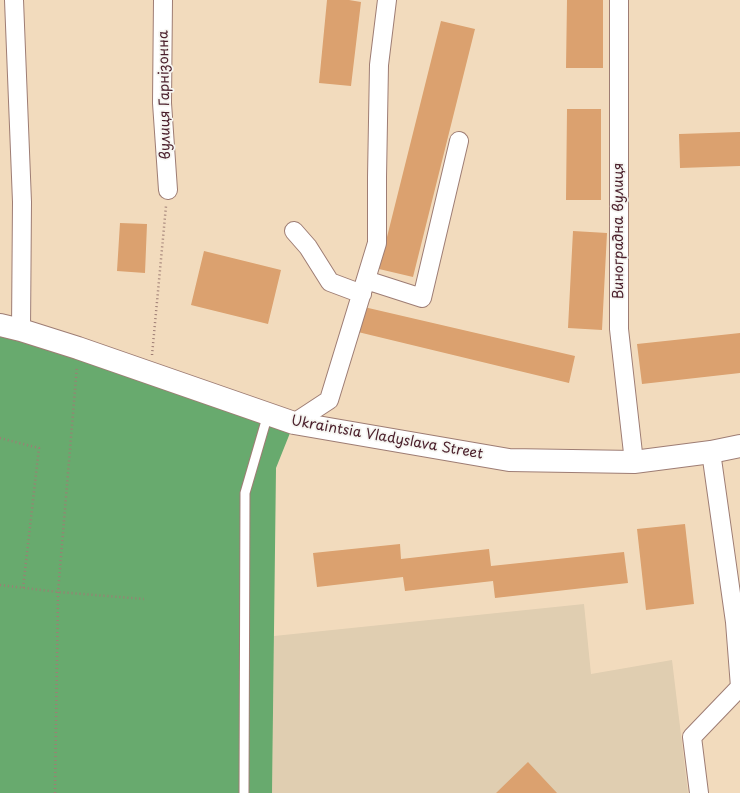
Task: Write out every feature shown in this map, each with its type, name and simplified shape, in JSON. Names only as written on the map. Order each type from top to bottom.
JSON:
[{"type":"main road","name":"Ukraintsia Vladyslava Street","points":[[0,325],[78,348],[294,423],[509,460],[634,462],[711,452],[740,446]]},
{"type":"street","points":[[14,0],[22,202],[21,330]]},
{"type":"street","name":"вулиця Гарнізонна","points":[[163,0],[162,103],[168,190]]},
{"type":"street","points":[[294,423],[329,400],[377,243],[379,65],[387,0]]},
{"type":"street","name":"Виноградна вулиця","points":[[619,0],[619,329],[634,462]]},
{"type":"street","points":[[294,231],[308,247],[330,282],[422,298],[459,141]]},
{"type":"street","points":[[699,793],[692,737],[740,687],[738,621],[711,452]]},
{"type":"lane","points":[[244,793],[244,493],[268,414]]},
{"type":"path","points":[[150,373],[168,190]]},
{"type":"path","points":[[55,793],[58,592],[78,348]]},
{"type":"path","points":[[0,438],[39,448],[23,588]]},
{"type":"path","points":[[0,586],[144,599]]},
{"type":"shaded area","points":[[584,604],[591,674],[672,660],[688,793],[272,793],[274,636]]},
{"type":"green space","points":[[0,329],[294,423],[276,468],[272,793],[0,793]]},
{"type":"building","points":[[327,0],[349,0],[361,2],[351,86],[319,83]]},
{"type":"building","points":[[567,0],[603,0],[603,68],[566,68]]},
{"type":"building","points":[[441,21],[475,29],[413,277],[379,269]]},
{"type":"building","points":[[567,109],[601,109],[601,200],[566,200]]},
{"type":"building","points":[[740,132],[740,166],[680,168],[679,134]]},
{"type":"building","points":[[120,223],[147,224],[145,273],[117,271]]},
{"type":"building","points":[[573,231],[607,233],[602,330],[568,328]]},
{"type":"building","points":[[204,251],[281,270],[268,324],[191,305]]},
{"type":"building","points":[[364,307],[575,356],[569,383],[358,332]]},
{"type":"building","points":[[740,333],[740,373],[642,384],[637,344]]},
{"type":"building","points":[[685,524],[694,604],[646,610],[637,529]]},
{"type":"building","points":[[400,544],[401,559],[489,549],[491,566],[624,552],[628,583],[495,598],[493,581],[405,591],[403,577],[317,587],[313,553]]},
{"type":"building","points":[[528,762],[557,793],[496,793]]}]
